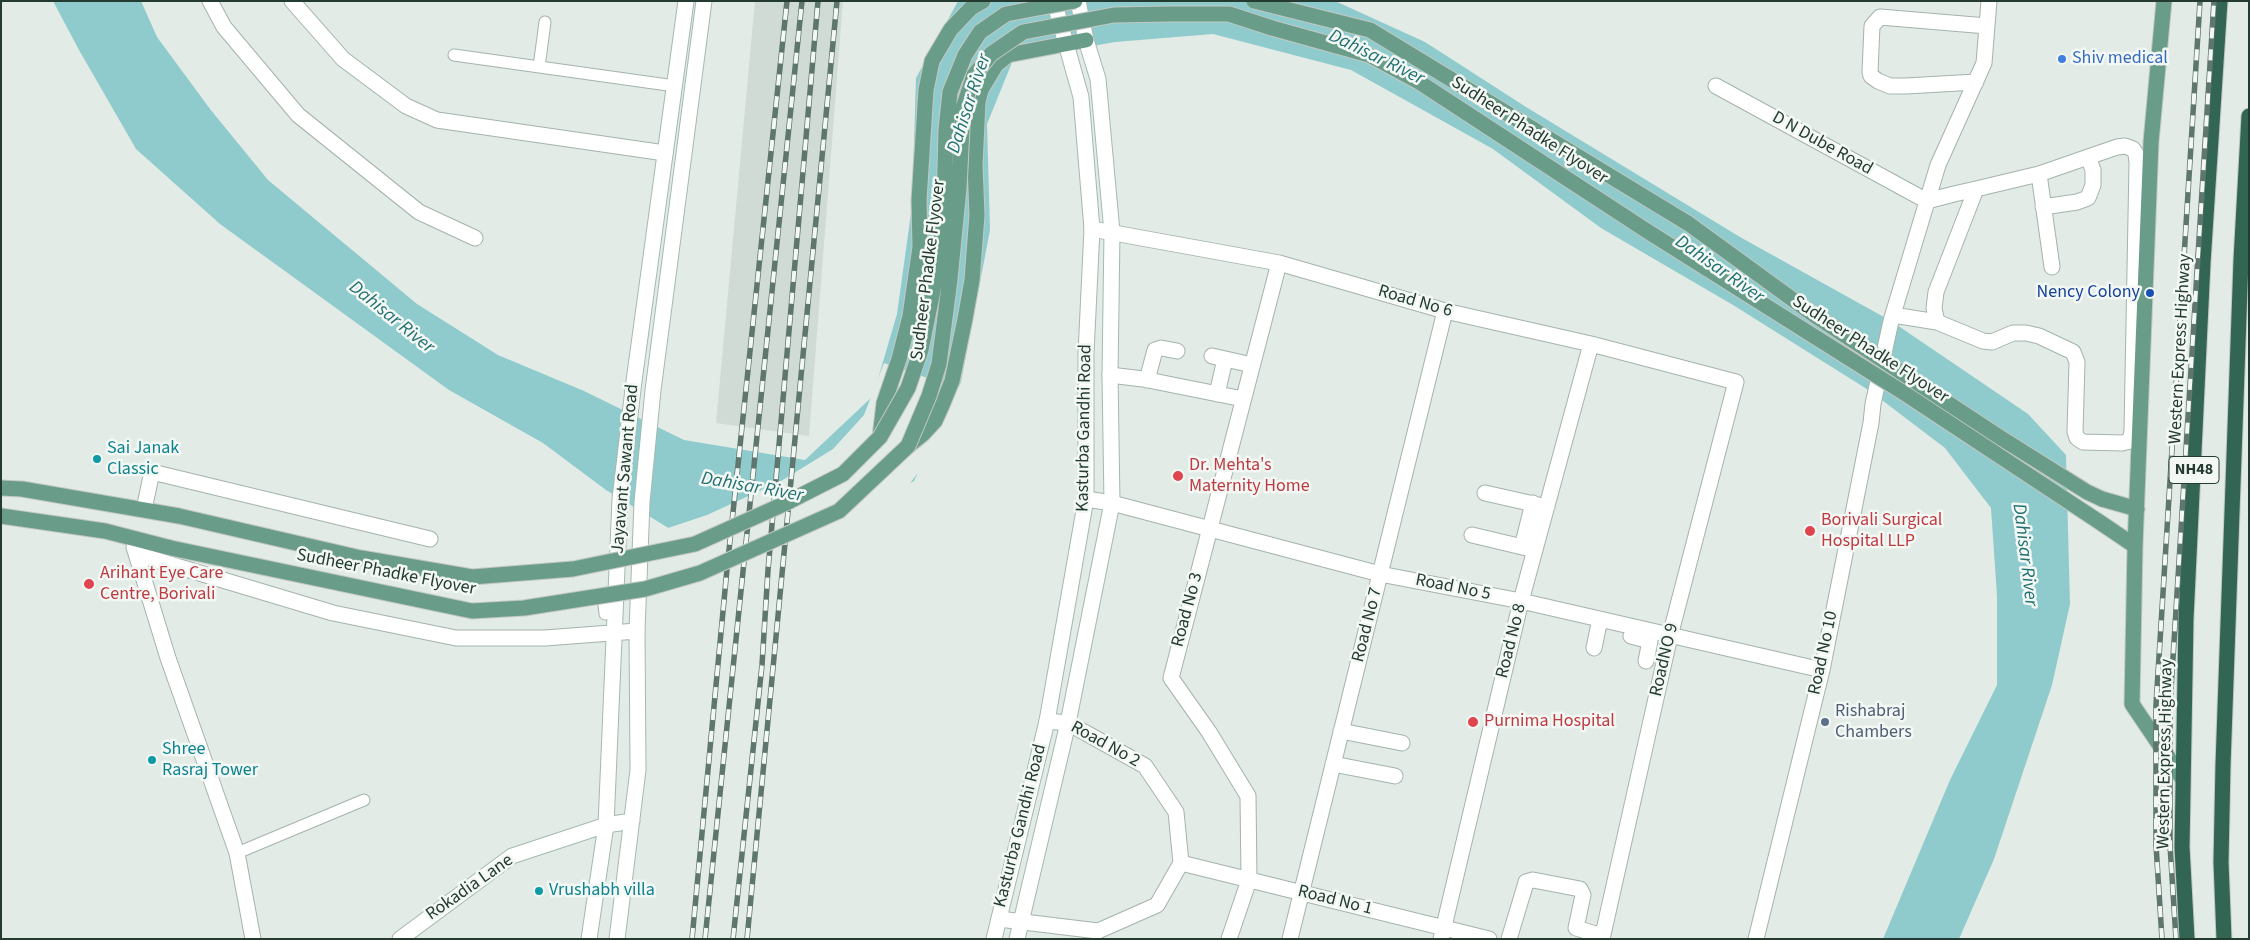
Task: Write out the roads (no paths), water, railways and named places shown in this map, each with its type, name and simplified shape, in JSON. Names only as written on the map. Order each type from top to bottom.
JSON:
[{"type":"highway","name":"Western Express Highway","points":[[2187,939],[2182,847],[2186,619],[2203,263],[2220,1]]},
{"type":"highway","name":"NH48","points":[[2224,939],[2222,862],[2223,764],[2242,250],[2249,116]]},
{"type":"main road","points":[[880,437],[884,403],[899,359],[910,316],[920,246],[919,200],[926,90],[932,61],[951,28],[971,8],[983,1]]},
{"type":"main road","name":"Sudheer Phadke Flyover","points":[[1,488],[22,489],[144,509],[361,558],[472,577],[573,569],[695,544],[784,504],[843,474],[880,437],[908,388],[920,350],[938,266],[944,206],[946,130],[950,92],[965,55],[980,32],[1006,14],[1076,1]]},
{"type":"main road","name":"Sudheer Phadke Flyover","points":[[1254,1],[1370,30],[1689,224],[1830,326],[2087,492],[2102,499],[2137,509]]},
{"type":"main road","points":[[2164,1],[2151,142],[2135,546],[2132,704],[2182,778]]},
{"type":"main road","name":"Sudheer Phadke Flyover","points":[[1,516],[105,531],[171,548],[472,611],[524,608],[603,596],[645,589],[700,574],[839,511],[908,446],[929,396],[939,364],[959,188],[963,108],[974,75],[991,54],[1024,32],[1114,16],[1229,14],[1369,55],[1419,82],[1647,230],[1904,393],[2135,546]]},
{"type":"main road","points":[[908,446],[935,421],[952,381],[965,319],[972,280],[977,215],[975,165],[978,102],[981,90],[996,65],[1008,56],[1086,40]]},
{"type":"street","points":[[210,1],[224,26],[298,114],[419,212],[475,238]]},
{"type":"street","points":[[292,1],[343,58],[406,106],[437,120],[665,153]]},
{"type":"street","name":"Jayavant Sawant Road","points":[[590,939],[606,825],[609,622],[620,499],[634,381],[686,1]]},
{"type":"street","name":"Jayavant Sawant Road","points":[[617,939],[638,770],[637,631],[642,502],[653,390],[704,1]]},
{"type":"street","name":"Kasturba Gandhi Road","points":[[994,939],[1047,720],[1086,499],[1086,353],[1092,229],[1081,97],[1054,1]]},
{"type":"street","name":"Kasturba Gandhi Road","points":[[1017,939],[1068,723],[1112,502],[1110,357],[1112,232],[1098,79],[1076,1]]},
{"type":"street","name":"Road No 10","points":[[1756,939],[1822,670],[1871,423],[1873,404],[1892,318],[1938,165],[1984,62],[1989,1]]},
{"type":"street","points":[[1976,82],[1890,86],[1878,81],[1871,76],[1870,72],[1872,26],[1876,19],[1880,18],[1987,26]]},
{"type":"street","name":"D N Dube Road","points":[[1716,86],[1927,201]]},
{"type":"street","points":[[1892,318],[1936,322],[1983,341],[1992,342],[2013,333],[2026,332],[2073,352],[2077,362],[2074,432],[2077,438],[2084,442],[2122,443],[2130,441],[2132,421],[2136,154],[2133,149],[2125,146],[2117,147],[2039,174],[1927,201]]},
{"type":"street","points":[[2044,207],[2077,202],[2088,198],[2093,185],[2093,170],[2088,157]]},
{"type":"street","points":[[2039,174],[2052,267]]},
{"type":"street","points":[[1936,322],[1934,308],[1936,292],[1976,189]]},
{"type":"street","name":"Road No 6","points":[[1092,229],[1279,263],[1445,311],[1591,344],[1736,382]]},
{"type":"street","name":"Road No 3","points":[[1229,939],[1249,880],[1248,796],[1209,732],[1171,678],[1279,263]]},
{"type":"street","name":"Road No 7","points":[[1290,939],[1345,732],[1380,574],[1445,311]]},
{"type":"street","name":"Road No 8","points":[[1442,933],[1521,601],[1529,548],[1540,505],[1591,344]]},
{"type":"street","points":[[1147,380],[1154,350],[1161,348],[1177,351]]},
{"type":"street","points":[[1086,353],[1110,357]]},
{"type":"street","points":[[1217,394],[1219,357],[1252,365]]},
{"type":"street","points":[[1110,375],[1147,380],[1243,399]]},
{"type":"street","name":"RoadNO 9","points":[[1602,938],[1670,636],[1736,382]]},
{"type":"street","points":[[144,509],[152,472],[430,539]]},
{"type":"street","points":[[1485,492],[1540,505]]},
{"type":"street","name":"Road No 5","points":[[1086,499],[1112,502],[1380,574],[1521,601],[1632,631],[1670,636],[1822,670]]},
{"type":"street","points":[[1472,535],[1529,548]]},
{"type":"street","points":[[131,538],[168,658],[237,853],[253,939]]},
{"type":"street","points":[[136,554],[333,613],[456,638],[545,638],[609,622],[637,631]]},
{"type":"street","points":[[1594,648],[1607,625]]},
{"type":"street","points":[[1632,631],[1650,643],[1645,657],[1665,659]]},
{"type":"street","name":"Road No 2","points":[[1047,720],[1068,723],[1144,766],[1176,812],[1181,863]]},
{"type":"street","points":[[1345,732],[1402,743]]},
{"type":"street","points":[[1337,764],[1395,776]]},
{"type":"street","name":"Rokadia Lane","points":[[400,939],[512,856],[606,825],[632,821]]},
{"type":"street","points":[[999,919],[1098,931],[1157,905],[1181,863]]},
{"type":"street","name":"Road No 1","points":[[1181,863],[1301,892],[1442,933],[1489,939]]},
{"type":"street","points":[[1509,939],[1526,882],[1533,880],[1580,889],[1583,895],[1576,928],[1602,938]]},
{"type":"lane","points":[[539,67],[545,22]]},
{"type":"lane","points":[[454,55],[675,86]]},
{"type":"lane","points":[[603,596],[609,622]]},
{"type":"lane","points":[[237,853],[364,800]]},
{"type":"water","name":"Dahisar River","points":[[53,1],[141,1],[157,37],[210,109],[268,180],[417,304],[498,355],[584,391],[684,440],[805,460],[873,396],[897,314],[912,206],[916,78],[958,1],[1335,1],[1425,42],[1526,107],[1740,237],[1891,321],[2028,414],[2066,455],[2070,604],[2052,685],[1994,859],[1959,939],[1883,939],[1950,780],[1997,685],[1997,596],[1991,508],[1945,448],[1870,391],[1733,305],[1601,228],[1493,149],[1351,70],[1213,34],[1115,42],[1013,60],[987,124],[990,230],[961,382],[914,481],[803,539],[680,535],[606,490],[543,443],[449,390],[220,224],[136,149]]},
{"type":"railway","points":[[692,939],[727,569],[787,1]]},
{"type":"railway","points":[[705,939],[802,1]]},
{"type":"railway","points":[[733,939],[762,665],[768,570],[818,1]]},
{"type":"railway","points":[[747,939],[837,1]]},
{"type":"railway","points":[[2162,939],[2156,845],[2156,705],[2200,1]]},
{"type":"railway","points":[[2176,939],[2170,845],[2170,706],[2214,1]]},
{"type":"place","name":"Shiv medical","points":[[2062,59]]},
{"type":"place","name":"Nency Colony","points":[[2150,293]]},
{"type":"place","name":"Sai Janak Classic","points":[[97,459]]},
{"type":"place","name":"Dr. Mehta's Maternity Home","points":[[1178,476]]},
{"type":"place","name":"Borivali Surgical Hospital LLP","points":[[1810,531]]},
{"type":"place","name":"Arihant Eye Care Centre, Borivali","points":[[89,584]]},
{"type":"place","name":"Purnima Hospital","points":[[1473,722]]},
{"type":"place","name":"Rishabraj Chambers","points":[[1825,722]]},
{"type":"place","name":"Shree Rasraj Tower","points":[[152,760]]},
{"type":"place","name":"Vrushabh villa","points":[[539,891]]}]
